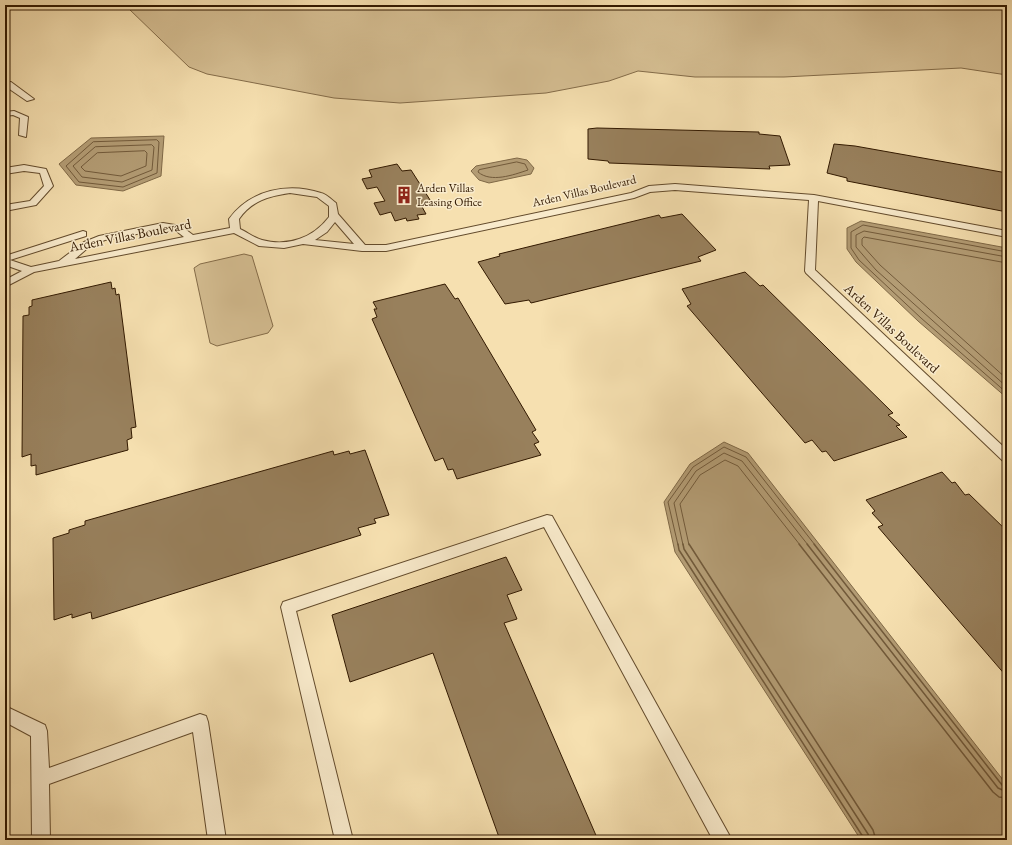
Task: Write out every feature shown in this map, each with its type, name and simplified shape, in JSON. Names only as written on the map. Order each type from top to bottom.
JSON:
[{"type":"lane","points":[[5,84],[22,92],[30,99]]},
{"type":"lane","points":[[5,114],[14,113],[24,117],[22,135]]},
{"type":"lane","points":[[5,171],[24,168],[43,171],[49,186],[33,203],[5,208]]},
{"type":"lane","name":"Arden Villas Boulevard","points":[[5,284],[31,270],[235,230],[246,239],[258,243],[280,245],[303,241],[362,248],[393,246],[634,195],[649,189],[675,187],[814,198],[1007,234]]},
{"type":"lane","points":[[235,230],[234,219],[245,204],[258,197],[273,192],[306,190],[319,194],[335,207],[335,216],[362,248]]},
{"type":"lane","name":"Arden Villas Boulevard","points":[[814,198],[810,271],[1007,458]]},
{"type":"lane","name":"Arden Villas Boulevard","points":[[303,241],[325,230],[332,223],[335,216]]},
{"type":"lane","points":[[61,264],[86,244],[102,238],[163,226],[178,228],[191,238]]},
{"type":"lane","points":[[5,259],[83,234]]},
{"type":"lane","name":"Arden Villas Boulevard","points":[[5,262],[31,270]]},
{"type":"lane","points":[[344,840],[288,607],[547,520],[724,840]]},
{"type":"lane","points":[[5,714],[39,731],[42,779],[41,840]]},
{"type":"lane","points":[[42,779],[200,722],[216,840]]},
{"type":"shaded area","points":[[127,5],[1007,5],[1007,75],[961,68],[784,77],[695,77],[638,71],[609,81],[546,93],[400,103],[334,98],[207,74],[189,67],[128,8]]},
{"type":"shaded area","points":[[244,254],[252,256],[273,326],[268,333],[217,346],[210,343],[194,268],[200,264]]},
{"type":"water","points":[[164,136],[161,176],[123,191],[76,185],[59,164],[91,138]]},
{"type":"water","points":[[517,158],[527,160],[534,168],[531,174],[489,183],[479,180],[471,171],[476,166]]},
{"type":"water","points":[[861,221],[1007,248],[1007,398],[918,321],[856,262],[847,249],[847,228]]},
{"type":"water","points":[[724,442],[748,453],[1007,785],[1007,840],[861,840],[675,552],[664,502],[690,464]]},
{"type":"building","points":[[588,129],[759,132],[759,134],[780,136],[790,165],[769,166],[770,169],[609,163],[608,161],[588,159]]},
{"type":"building","points":[[834,144],[855,146],[1007,173],[1007,212],[847,181],[847,178],[827,173]]},
{"type":"building","name":"Arden Villas Leasing Office","points":[[397,164],[402,171],[411,170],[432,203],[421,205],[426,214],[417,215],[419,219],[407,221],[406,218],[395,221],[391,212],[380,215],[374,203],[385,201],[377,187],[367,189],[362,179],[372,177],[369,170]]},
{"type":"building","points":[[682,214],[716,250],[698,257],[701,261],[531,303],[529,300],[505,304],[478,262],[500,256],[499,254],[659,215],[661,218]]},
{"type":"building","points":[[745,272],[760,286],[763,285],[893,413],[888,415],[900,425],[896,426],[907,437],[834,461],[826,451],[822,452],[812,440],[805,443],[687,306],[691,304],[682,289]]},
{"type":"building","points":[[111,282],[112,289],[115,288],[116,295],[119,294],[136,427],[131,428],[132,438],[127,440],[128,450],[36,475],[36,465],[31,466],[31,454],[22,457],[23,316],[29,315],[29,307],[32,306],[32,300]]},
{"type":"building","points":[[445,284],[455,299],[458,298],[536,430],[532,432],[539,442],[534,444],[541,455],[457,479],[453,469],[448,470],[443,458],[435,461],[372,319],[377,317],[374,309],[377,309],[373,302]]},
{"type":"building","points":[[365,450],[389,515],[374,519],[376,523],[358,528],[361,535],[92,619],[91,612],[72,618],[72,614],[54,620],[53,538],[69,533],[69,530],[85,525],[85,521],[333,451],[334,455],[349,451],[350,454]]},
{"type":"building","points":[[942,472],[952,483],[955,482],[965,495],[969,494],[1007,531],[1007,677],[878,527],[883,525],[872,513],[875,511],[866,500]]},
{"type":"building","points":[[506,557],[522,590],[507,595],[517,619],[504,623],[598,840],[500,840],[433,653],[350,682],[332,615]]},
{"type":"place","name":"Arden Villas Leasing Office","points":[[404,195]]}]
